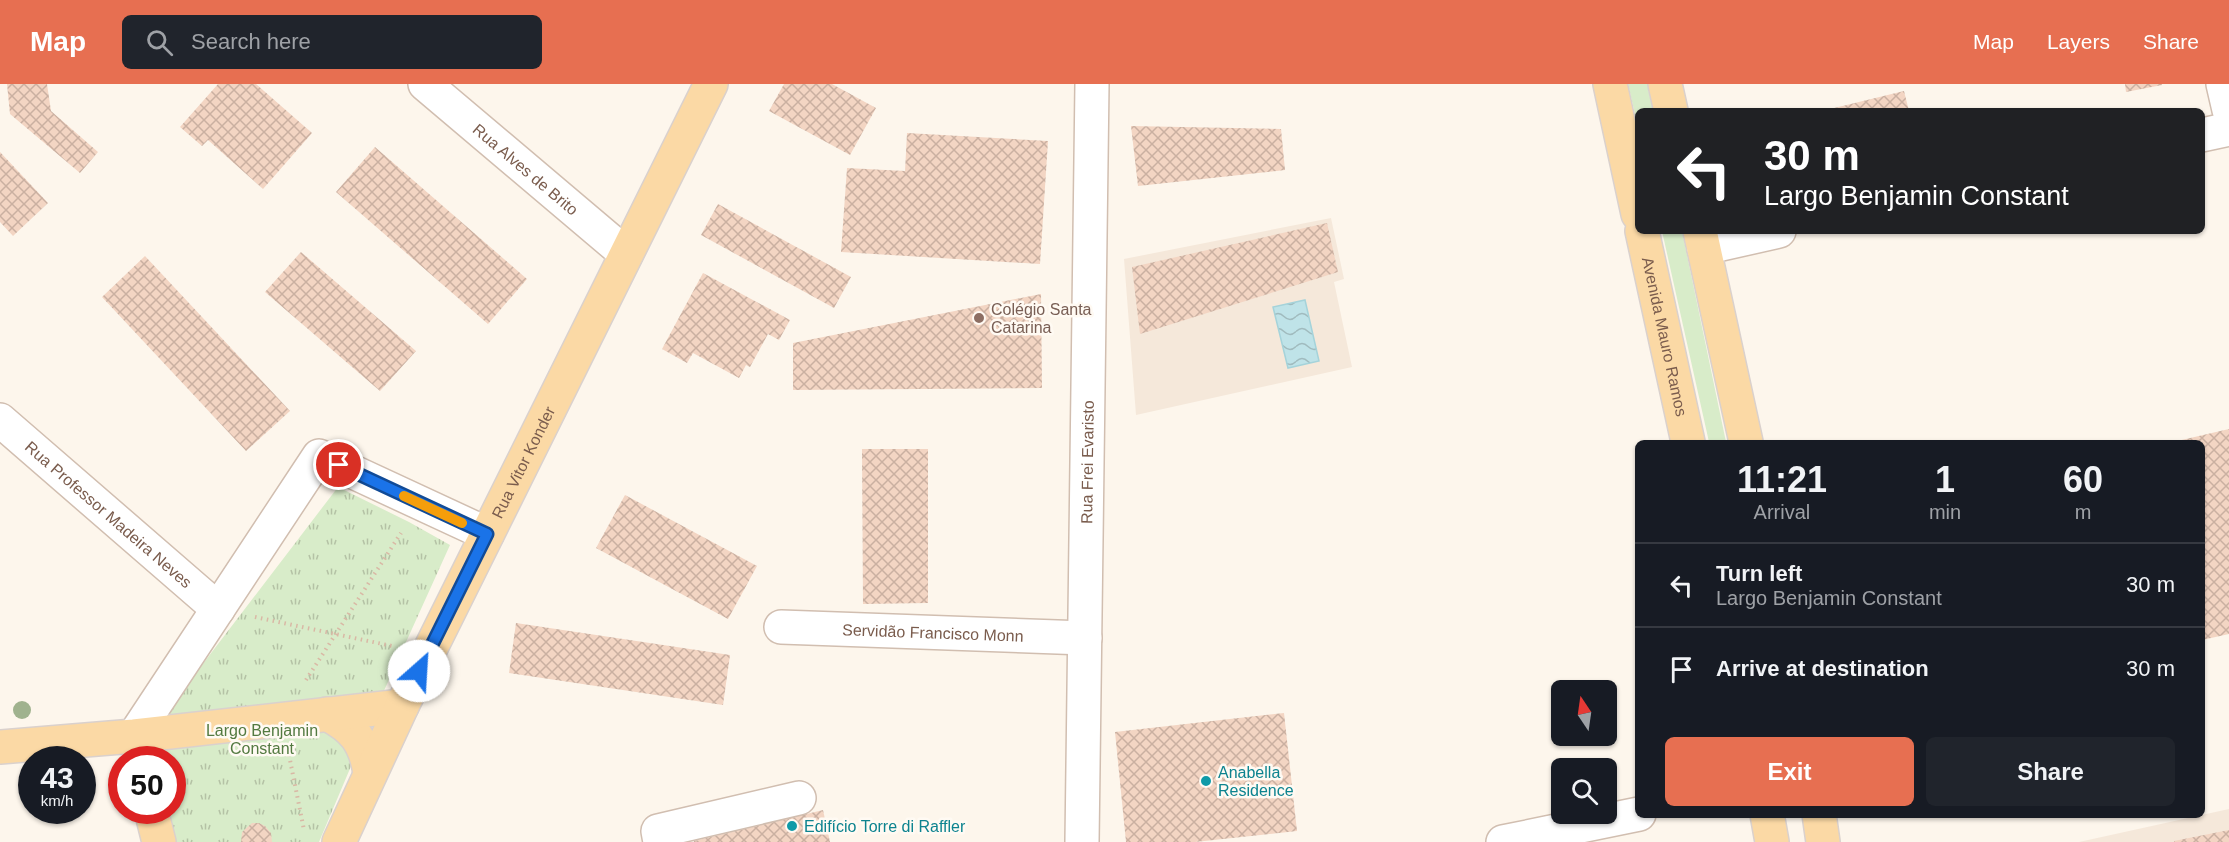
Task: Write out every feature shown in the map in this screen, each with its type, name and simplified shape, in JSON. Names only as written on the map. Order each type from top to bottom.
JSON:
[{"type":"main road","name":"Rua Vitor Konder","points":[[339,842],[427,653],[711,84]]},
{"type":"main road","points":[[1610,84],[1635,200]]},
{"type":"main road","points":[[1665,84],[1670,108]]},
{"type":"main road","name":"Avenida Mauro Ramos","points":[[1643,234],[1688,440]]},
{"type":"main road","points":[[1702,239],[1746,440]]},
{"type":"main road","points":[[141,746],[281,719],[402,706]]},
{"type":"main road","points":[[327,714],[344,723],[358,737],[367,754],[370,773]]},
{"type":"main road","points":[[0,747],[108,747]]},
{"type":"main road","points":[[1768,818],[1772,842]]},
{"type":"main road","points":[[1820,818],[1823,842]]},
{"type":"main road","points":[[154,824],[159,842]]},
{"type":"street","name":"Rua Alves de Brito","points":[[424,84],[626,254]]},
{"type":"street","name":"Rua Frei Evaristo","points":[[1082,842],[1092,84]]},
{"type":"street","points":[[2223,84],[2229,110]]},
{"type":"street","points":[[2205,134],[2229,129]]},
{"type":"street","points":[[1702,239],[1750,234]]},
{"type":"street","name":"Rua Professor Madeira Neves","points":[[0,420],[218,609]]},
{"type":"street","points":[[137,746],[218,609],[319,456],[487,534]]},
{"type":"street","name":"Servidão Francisco Monn","points":[[781,627],[1085,638]]},
{"type":"street","points":[[660,842],[658,831],[800,798]]},
{"type":"street","points":[[1503,842],[1635,815]]},
{"type":"path","points":[[305,831],[281,719],[420,504]]},
{"type":"path","points":[[218,609],[427,653]]},
{"type":"shaded area","points":[[1331,218],[1344,279],[1334,282],[1352,367],[1136,415],[1124,259]]},
{"type":"shaded area","points":[[2229,809],[2229,842],[2079,842],[2188,818],[2205,818],[2205,814]]},
{"type":"green space","points":[[1628,84],[1647,84],[1652,108],[1635,108],[1635,114]]},
{"type":"green space","points":[[1663,234],[1683,234],[1726,440],[1709,440]]},
{"type":"green space","name":"Largo Benjamin Constant","points":[[338,487],[450,545],[368,726],[319,842],[172,842],[168,824],[186,824],[186,746],[149,746],[147,737]]},
{"type":"water","points":[[1305,300],[1319,361],[1288,368],[1273,307]]},
{"type":"building","points":[[7,84],[47,84],[51,111],[98,152],[80,173],[10,114]]},
{"type":"building","points":[[218,84],[256,84],[312,133],[263,189],[208,140],[202,146],[180,127]]},
{"type":"building","points":[[784,84],[832,84],[876,108],[850,155],[769,111]]},
{"type":"building","points":[[2125,84],[2162,84],[2162,85],[2126,92]]},
{"type":"building","points":[[1904,91],[1908,108],[1834,108]]},
{"type":"building","points":[[1131,126],[1281,129],[1285,170],[1138,186]]},
{"type":"building","points":[[907,133],[1048,141],[1040,264],[841,252],[847,168],[905,171]]},
{"type":"building","points":[[375,147],[527,279],[488,324],[336,192]]},
{"type":"building","points":[[0,152],[48,203],[13,236],[0,222]]},
{"type":"building","points":[[718,204],[851,277],[834,308],[701,235]]},
{"type":"building","points":[[1327,223],[1338,272],[1140,334],[1132,267]]},
{"type":"building","points":[[301,252],[416,351],[380,391],[265,292]]},
{"type":"building","points":[[145,256],[290,411],[246,451],[102,297]]},
{"type":"building","points":[[703,273],[790,320],[779,340],[768,334],[750,367],[746,365],[739,378],[693,353],[687,363],[662,349]]},
{"type":"building","name":"Colégio Santa Catarina","points":[[1041,294],[1042,388],[793,390],[793,343]]},
{"type":"building","points":[[2229,429],[2229,634],[2205,639],[2205,440],[2182,440]]},
{"type":"building","points":[[862,449],[928,449],[928,603],[863,604]]},
{"type":"building","points":[[625,495],[757,566],[728,619],[596,548]]},
{"type":"building","points":[[516,623],[730,655],[723,705],[509,673]]},
{"type":"building","name":"Anabella Residence","points":[[1284,713],[1297,831],[1195,842],[1126,842],[1115,732]]},
{"type":"building","name":"Edifício Torre di Raffler","points":[[823,810],[830,842],[694,842],[694,841]]},
{"type":"building","points":[[252,823],[265,826],[271,833],[272,842],[241,842],[242,832]]},
{"type":"building","points":[[2229,830],[2229,842],[2174,842],[2174,841]]},
{"type":"slow traffic","points":[[404,496],[462,523]]},
{"type":"place","name":"Colégio Santa Catarina","points":[[979,318]]},
{"type":"place","name":"Anabella Residence","points":[[1206,781]]},
{"type":"place","name":"Edifício Torre di Raffler","points":[[792,826]]},
{"type":"route","points":[[339,465],[487,534],[419,671]]}]
